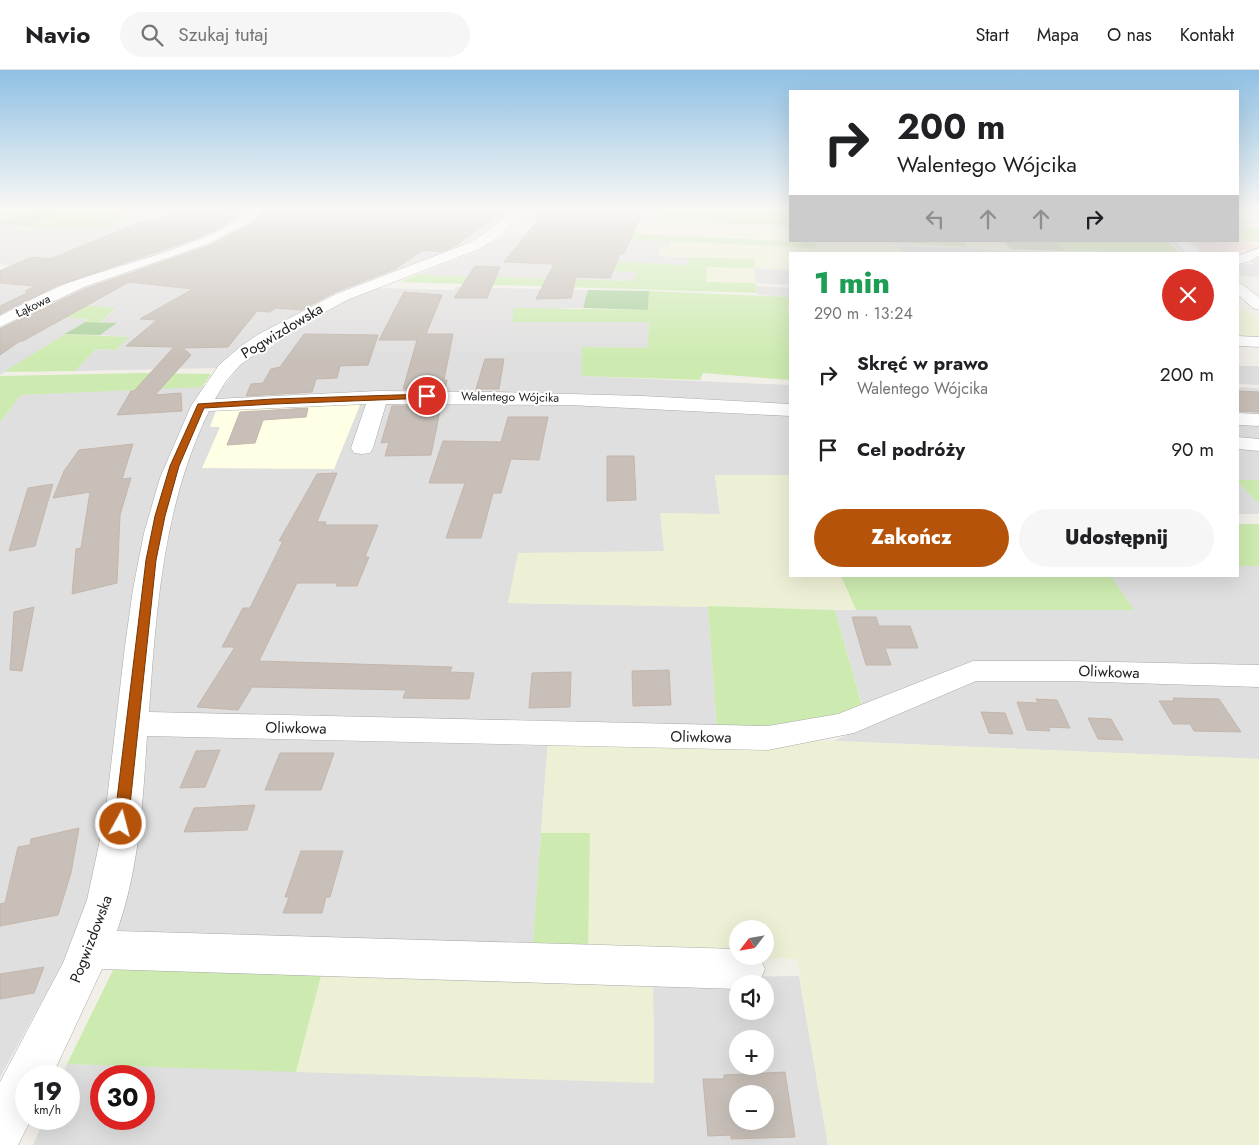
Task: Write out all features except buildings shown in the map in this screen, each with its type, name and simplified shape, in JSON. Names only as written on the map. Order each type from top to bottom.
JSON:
[{"type":"street","name":"Łąkowa","points":[[0,322],[76,285],[153,259]]},
{"type":"street","name":"Pogwizdowska","points":[[33,1065],[90,949],[104,911],[114,873],[124,803],[146,594],[160,516],[175,466],[201,406],[223,371],[242,354],[272,334],[349,294],[440,259]]},
{"type":"street","points":[[1239,261],[1259,263]]},
{"type":"street","points":[[1239,289],[1259,305]]},
{"type":"street","points":[[1239,341],[1259,342]]},
{"type":"street","name":"Walentego Wójcika","points":[[201,406],[378,397],[540,397],[789,410]]},
{"type":"street","points":[[362,448],[378,397]]},
{"type":"street","points":[[1239,419],[1259,420]]},
{"type":"street","points":[[1239,444],[1259,445]]},
{"type":"street","name":"Oliwkowa","points":[[131,724],[768,738],[843,725],[973,671],[1068,671],[1259,676]]},
{"type":"street","points":[[90,949],[744,969]]},
{"type":"street","name":"Pogwizdowska","points":[[0,1131],[15,1102]]},
{"type":"shaded area","points":[[0,259],[152,259],[11,315],[90,319],[0,375],[0,271],[11,265],[0,264]]},
{"type":"shaded area","points":[[155,259],[428,259],[340,292],[312,307],[217,368],[75,371],[96,349],[116,350],[128,337],[100,335],[116,324],[101,322],[116,309],[45,302]]},
{"type":"shaded area","points":[[457,259],[687,259],[688,265],[577,260],[581,269],[638,272],[634,281],[417,275]]},
{"type":"shaded area","points":[[735,259],[789,259],[789,270],[754,268],[756,283],[706,282],[706,267],[753,268],[755,260]]},
{"type":"shaded area","points":[[1259,259],[1259,277],[1239,276],[1239,264],[1253,264],[1250,260]]},
{"type":"shaded area","points":[[754,268],[789,270],[789,285],[756,283]]},
{"type":"shaded area","points":[[756,286],[789,288],[789,297],[758,295]]},
{"type":"shaded area","points":[[456,287],[588,290],[583,308],[558,308],[649,322],[647,348],[582,347],[582,376],[789,385],[789,475],[715,475],[720,514],[664,551],[508,603],[708,606],[718,745],[548,740],[532,953],[75,941],[0,1077],[0,422],[21,395],[225,385],[238,367],[250,357],[305,322],[348,300],[377,288],[454,290]]},
{"type":"shaded area","points":[[1239,310],[1248,311],[1259,319],[1259,337],[1239,337]]},
{"type":"shaded area","points":[[1239,364],[1259,366],[1259,385],[1239,384]]},
{"type":"shaded area","points":[[1239,387],[1259,388],[1259,480],[1239,480]]},
{"type":"shaded area","points":[[362,400],[334,469],[202,468],[220,427],[210,427],[217,408]]},
{"type":"shaded area","points":[[715,475],[789,475],[789,577],[841,577],[856,610],[508,603],[518,553],[664,551],[660,513],[720,514]]},
{"type":"shaded area","points":[[1239,483],[1259,504],[1259,514],[1239,514]]},
{"type":"shaded area","points":[[1239,566],[1259,566],[1259,759],[834,741],[868,725],[835,610],[1133,610],[1112,577],[1239,577]]},
{"type":"shaded area","points":[[548,740],[718,745],[834,741],[1259,759],[1259,1145],[828,1145],[797,959],[774,958],[774,920],[729,920],[729,957],[588,953],[590,833],[541,833]]},
{"type":"shaded area","points":[[322,972],[653,978],[654,1083],[296,1072]]},
{"type":"shaded area","points":[[774,976],[799,976],[828,1145],[33,1145],[39,1130],[80,1130],[80,1065],[67,1064],[100,1065],[90,1065],[90,1130],[155,1130],[155,1067],[654,1082],[653,978],[729,977],[729,1020],[774,1020]]},
{"type":"green space","points":[[687,259],[755,259],[754,268],[707,267],[706,282],[756,283],[757,293],[400,282],[417,275],[633,281],[637,272],[571,269],[577,260],[688,265]]},
{"type":"green space","points":[[588,290],[649,291],[648,310],[583,308]]},
{"type":"green space","points":[[649,291],[789,297],[789,380],[703,373],[700,380],[582,376],[582,347],[647,348],[649,322],[512,322],[514,308],[648,310]]},
{"type":"green space","points":[[45,302],[116,308],[101,322],[85,322],[89,319],[19,315]]},
{"type":"green space","points":[[85,322],[117,323],[100,335],[65,334]]},
{"type":"green space","points":[[65,334],[129,337],[116,350],[96,349],[75,371],[4,372]]},
{"type":"green space","points":[[143,373],[211,374],[202,387],[21,395],[0,422],[0,376]]},
{"type":"green space","points":[[1239,480],[1259,480],[1259,504],[1239,483]]},
{"type":"green space","points":[[1239,524],[1259,524],[1259,566],[1239,566]]},
{"type":"green space","points":[[841,577],[1112,577],[1134,610],[856,610]]},
{"type":"green space","points":[[708,606],[835,610],[863,709],[828,722],[717,730]]},
{"type":"green space","points":[[541,833],[590,833],[588,953],[532,953]]},
{"type":"green space","points":[[116,964],[322,972],[296,1072],[155,1067],[155,1065],[67,1064]]},
{"type":"route","points":[[121,824],[151,560],[160,516],[175,466],[185,439],[201,406],[273,401],[427,396]]}]
